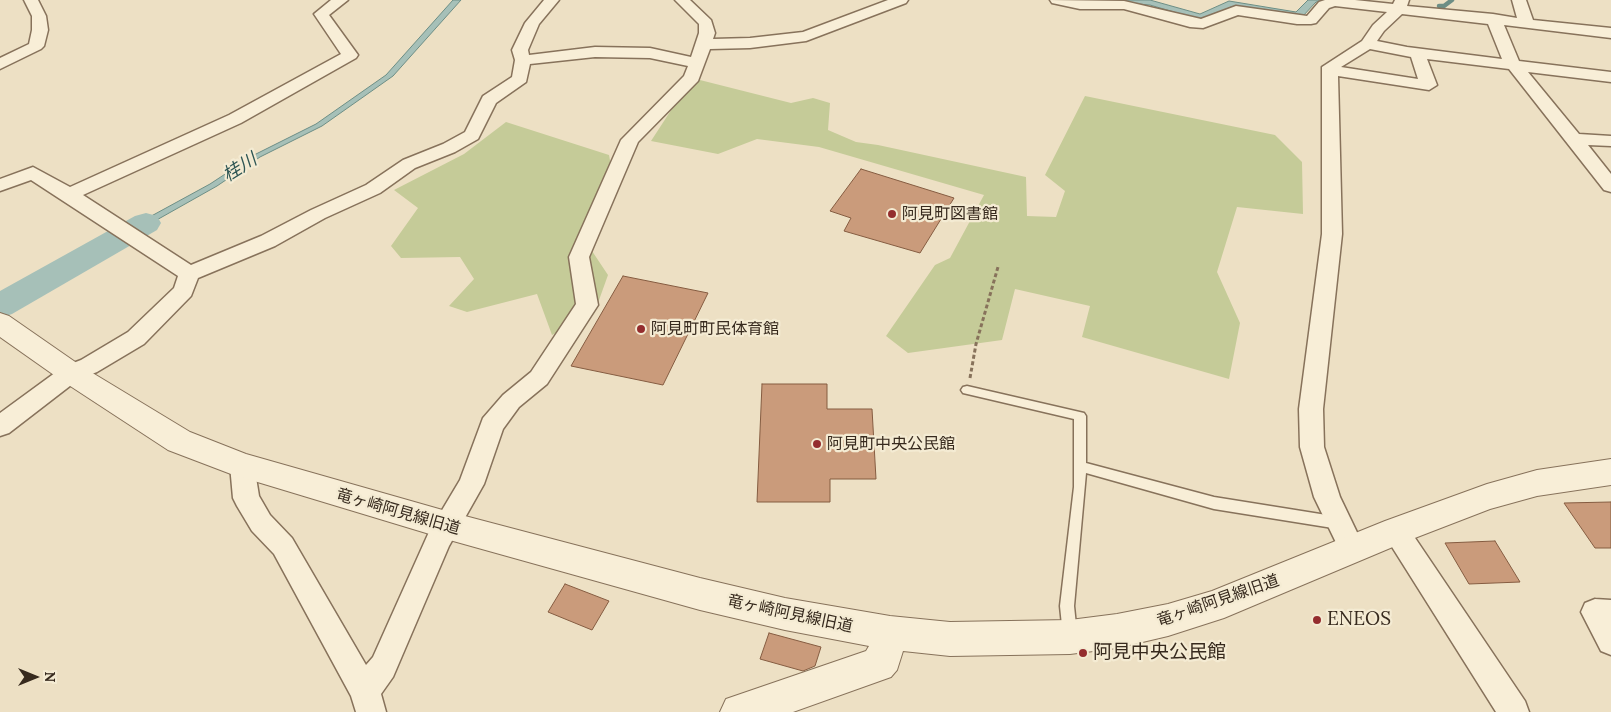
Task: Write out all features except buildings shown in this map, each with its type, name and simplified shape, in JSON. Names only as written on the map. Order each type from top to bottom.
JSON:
[{"type":"street","points":[[0,64],[36,46],[40,30],[39,16],[31,0]]},
{"type":"street","points":[[69,194],[235,118],[350,55],[321,14],[341,0]]},
{"type":"street","points":[[189,274],[268,241],[318,214],[373,189],[409,164],[449,148],[472,135],[488,100],[520,79],[523,60],[520,50],[532,24],[552,0]]},
{"type":"street","points":[[368,702],[446,525],[471,484],[492,425],[511,401],[539,378],[587,305],[579,257],[630,140],[692,78],[701,54],[706,23],[682,0]]},
{"type":"street","points":[[523,60],[575,56],[595,52],[701,54],[750,43],[806,36],[901,0]]},
{"type":"street","points":[[1057,0],[1080,6],[1124,2],[1190,23],[1203,24],[1236,10],[1297,20],[1311,20],[1324,5],[1334,2],[1401,4],[1611,33]]},
{"type":"street","points":[[1519,0],[1526,22]]},
{"type":"street","points":[[1346,536],[1327,497],[1312,448],[1311,409],[1332,234],[1330,67],[1368,44],[1378,28],[1401,4]]},
{"type":"street","points":[[1493,18],[1514,64],[1611,186]]},
{"type":"street","points":[[1368,44],[1417,53],[1611,77]]},
{"type":"street","points":[[1330,70],[1429,85],[1417,53]]},
{"type":"street","points":[[1574,139],[1611,141]]},
{"type":"street","points":[[0,185],[33,173],[69,194],[189,274]]},
{"type":"street","points":[[0,426],[71,373],[89,366],[136,338],[184,291],[189,274]]},
{"type":"street","name":"竜ヶ崎阿見線旧道","points":[[0,323],[71,373],[179,441],[242,465],[446,525],[700,594],[785,614],[890,633],[950,638],[1070,637],[1117,631],[1177,618],[1276,582],[1346,536],[1396,531],[1487,497],[1537,483],[1611,472]]},
{"type":"street","points":[[242,465],[246,498],[261,523],[284,546],[368,702]]},
{"type":"street","points":[[1396,531],[1469,646],[1514,712]]},
{"type":"street","points":[[1611,613],[1595,612],[1611,641]]},
{"type":"street","points":[[739,712],[878,665],[884,658],[890,633]]},
{"type":"lane","points":[[967,390],[1080,416],[1080,487],[1067,606],[1070,637]]},
{"type":"lane","points":[[1080,466],[1214,503],[1346,536]]},
{"type":"path","points":[[967,390],[976,344],[998,267]]},
{"type":"green space","points":[[692,78],[791,103],[813,98],[830,103],[828,130],[856,142],[1026,177],[1027,216],[1056,217],[1065,191],[1045,175],[1085,96],[1275,135],[1302,162],[1303,214],[1237,207],[1217,272],[1240,323],[1229,379],[1082,337],[1090,306],[1015,289],[1002,340],[908,353],[886,336],[935,265],[950,258],[984,195],[819,147],[757,139],[718,154],[651,141]]},
{"type":"green space","points":[[506,122],[609,155],[615,187],[588,245],[608,275],[594,314],[552,335],[537,294],[467,312],[449,306],[474,279],[460,257],[401,258],[391,246],[418,208],[394,190],[464,154]]},
{"type":"water","points":[[453,0],[461,0],[393,76],[322,126],[260,157],[217,186],[107,248],[100,244],[210,184],[254,155],[316,124],[386,75]]},
{"type":"water","points":[[1091,0],[1150,0],[1200,14],[1229,1],[1296,12],[1308,0],[1335,0],[1316,2],[1302,17],[1231,7],[1201,20],[1150,5]]},
{"type":"waterway","points":[[1439,6],[1444,6],[1452,0]]},
{"type":"waterway","name":"桂川","points":[[0,306],[146,223]]},
{"type":"place","name":"阿見町図書館","points":[[892,214]]},
{"type":"place","name":"阿見町町民体育館","points":[[641,329]]},
{"type":"place","name":"阿見町中央公民館","points":[[817,444]]},
{"type":"place","name":"ENEOS","points":[[1317,620]]},
{"type":"place","name":"阿見中央公民館","points":[[1083,653]]}]
